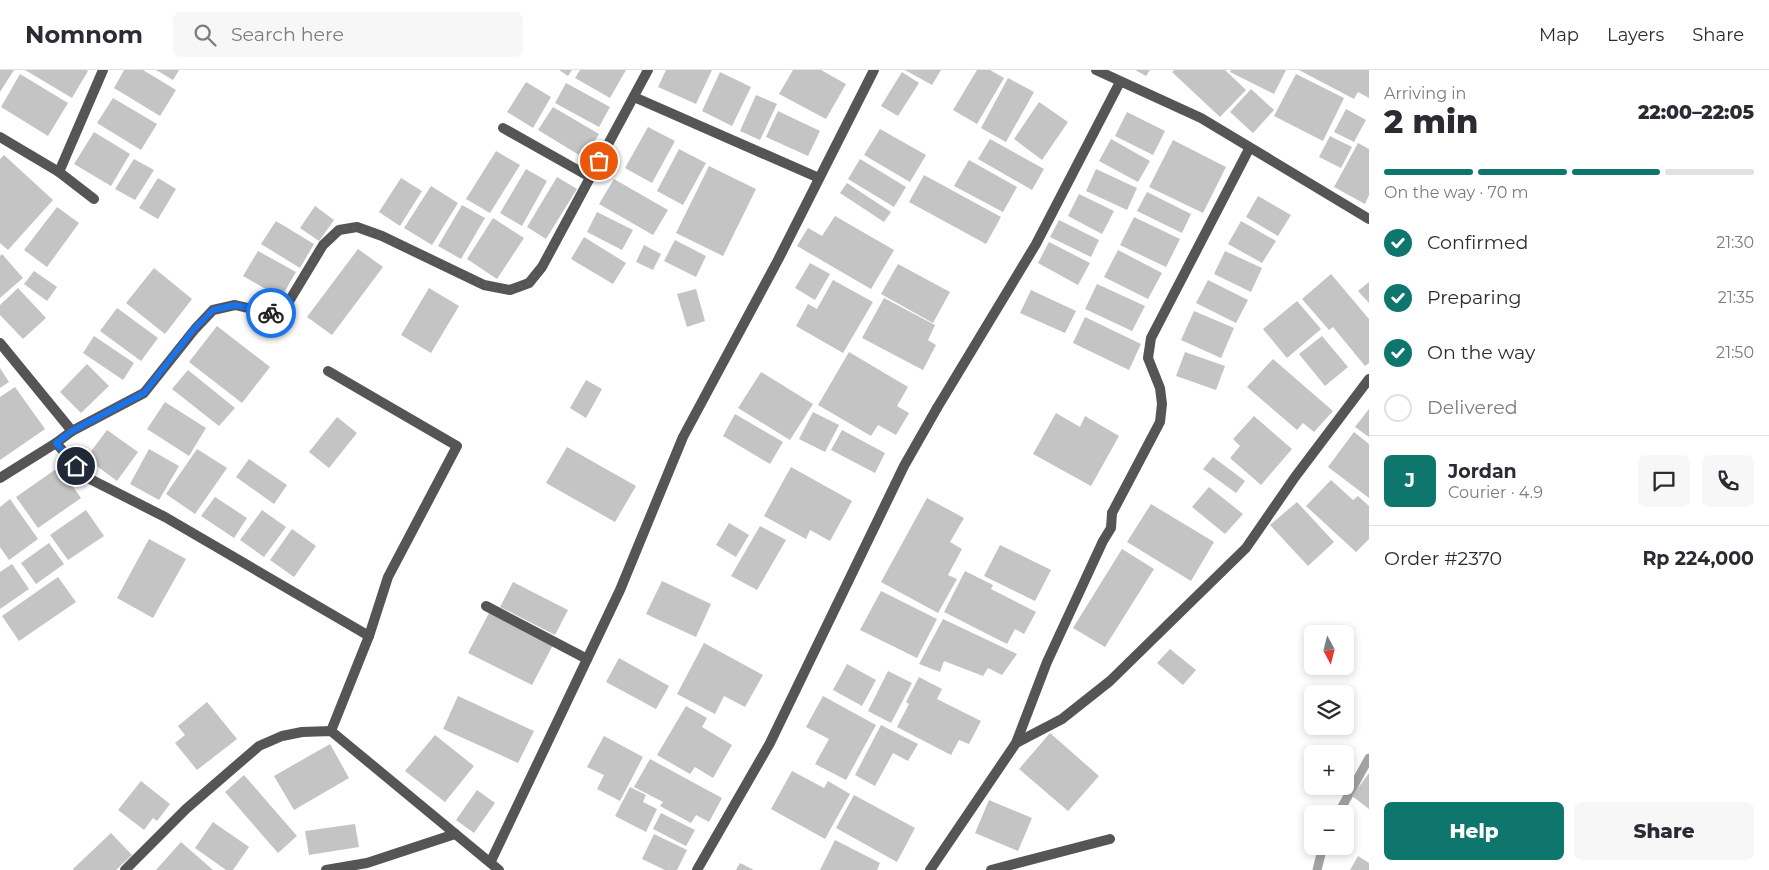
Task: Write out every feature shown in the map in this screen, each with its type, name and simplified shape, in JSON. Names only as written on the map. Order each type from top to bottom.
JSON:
[{"type":"street","points":[[58,172],[103,70]]},
{"type":"street","points":[[0,478],[72,431],[144,393],[194,329],[213,310],[235,305],[273,314],[285,308],[323,245],[339,230],[358,227],[382,236],[484,284],[510,290],[529,283],[542,267],[648,70]]},
{"type":"street","points":[[491,861],[620,590],[682,437],[820,178],[874,70]]},
{"type":"street","points":[[1096,70],[1201,118],[1249,149],[1369,219]]},
{"type":"street","points":[[697,870],[770,743],[904,466],[1036,244],[1120,82]]},
{"type":"street","points":[[634,97],[820,178]]},
{"type":"street","points":[[503,128],[590,177]]},
{"type":"street","points":[[0,137],[58,172],[94,199]]},
{"type":"street","points":[[930,870],[1016,743],[1048,662],[1103,541],[1111,528],[1112,513],[1160,422],[1162,404],[1160,388],[1148,358],[1151,338],[1249,149]]},
{"type":"street","points":[[0,343],[72,431]]},
{"type":"street","points":[[328,370],[457,446],[388,577],[369,636],[332,732]]},
{"type":"street","points":[[1016,743],[1062,719],[1110,681],[1246,548],[1290,484],[1369,379]]},
{"type":"street","points":[[56,443],[86,477],[165,517],[369,636]]},
{"type":"street","points":[[486,606],[587,658]]},
{"type":"street","points":[[125,870],[186,809],[259,746],[282,736],[295,733],[332,732],[352,746],[455,834],[491,861],[499,870]]},
{"type":"street","points":[[326,870],[367,863],[455,834]]},
{"type":"street","points":[[991,870],[1110,839]]},
{"type":"building","points":[[0,70],[14,70],[0,92]]},
{"type":"building","points":[[25,70],[86,70],[88,71],[72,98]]},
{"type":"building","points":[[124,70],[143,70],[176,90],[160,116],[114,88]]},
{"type":"building","points":[[156,70],[179,70],[173,80]]},
{"type":"building","points":[[559,70],[572,70],[568,76]]},
{"type":"building","points":[[580,70],[626,70],[610,98],[575,78]]},
{"type":"building","points":[[666,70],[712,70],[696,104],[658,87]]},
{"type":"building","points":[[793,70],[821,70],[846,84],[826,119],[779,94]]},
{"type":"building","points":[[905,70],[941,70],[932,85]]},
{"type":"building","points":[[977,70],[990,70],[1004,78],[977,124],[953,110]]},
{"type":"building","points":[[1135,70],[1150,70],[1146,76]]},
{"type":"building","points":[[1174,70],[1225,70],[1246,90],[1220,117],[1172,72]]},
{"type":"building","points":[[1231,70],[1286,70],[1274,94],[1230,72]]},
{"type":"building","points":[[1299,70],[1369,70],[1369,98],[1358,92],[1354,99]]},
{"type":"building","points":[[720,72],[751,87],[732,126],[702,111]]},
{"type":"building","points":[[902,72],[919,83],[898,116],[881,106]]},
{"type":"building","points":[[20,74],[68,103],[48,136],[1,107]]},
{"type":"building","points":[[1296,74],[1344,98],[1323,141],[1274,116]]},
{"type":"building","points":[[1008,78],[1034,92],[1006,142],[981,128]]},
{"type":"building","points":[[526,82],[551,97],[533,128],[507,112]]},
{"type":"building","points":[[566,83],[610,107],[599,127],[555,103]]},
{"type":"building","points":[[1251,89],[1274,110],[1253,133],[1230,112]]},
{"type":"building","points":[[756,95],[777,104],[760,140],[740,131]]},
{"type":"building","points":[[113,98],[157,124],[141,150],[97,123]]},
{"type":"building","points":[[1039,102],[1068,122],[1042,160],[1014,139]]},
{"type":"building","points":[[553,107],[599,134],[584,158],[538,130]]},
{"type":"building","points":[[1346,109],[1366,120],[1354,142],[1334,132]]},
{"type":"building","points":[[778,111],[820,131],[808,156],[766,137]]},
{"type":"building","points":[[1127,112],[1165,131],[1153,155],[1115,136]]},
{"type":"building","points":[[648,127],[675,141],[652,183],[625,168]]},
{"type":"building","points":[[880,129],[926,155],[910,182],[864,155]]},
{"type":"building","points":[[94,132],[130,154],[111,186],[74,164]]},
{"type":"building","points":[[1330,136],[1352,147],[1341,168],[1319,157]]},
{"type":"building","points":[[990,139],[1044,169],[1032,190],[978,159]]},
{"type":"building","points":[[1111,139],[1150,161],[1138,182],[1099,161]]},
{"type":"building","points":[[1173,140],[1226,167],[1203,213],[1149,187]]},
{"type":"building","points":[[1358,143],[1369,149],[1369,195],[1365,204],[1334,187]]},
{"type":"building","points":[[679,149],[706,163],[683,205],[657,191]]},
{"type":"building","points":[[496,151],[520,165],[490,213],[466,199]]},
{"type":"building","points":[[4,155],[53,200],[8,250],[0,243],[0,159]]},
{"type":"building","points":[[134,159],[154,170],[135,200],[115,189]]},
{"type":"building","points":[[860,159],[906,187],[894,207],[848,179]]},
{"type":"building","points":[[969,160],[1017,187],[1003,212],[954,186]]},
{"type":"building","points":[[709,166],[756,189],[723,256],[676,233]]},
{"type":"building","points":[[526,169],[547,181],[522,226],[500,213]]},
{"type":"building","points":[[1096,169],[1137,188],[1127,210],[1086,191]]},
{"type":"building","points":[[924,175],[1001,217],[986,244],[909,202]]},
{"type":"building","points":[[557,177],[577,189],[546,239],[527,227]]},
{"type":"building","points":[[158,178],[176,189],[158,219],[139,208]]},
{"type":"building","points":[[401,178],[422,191],[400,226],[379,212]]},
{"type":"building","points":[[614,179],[668,210],[653,235],[599,204]]},
{"type":"building","points":[[847,183],[891,212],[884,222],[840,193]]},
{"type":"building","points":[[431,186],[458,203],[432,245],[404,228]]},
{"type":"building","points":[[1147,192],[1191,214],[1182,233],[1137,211]]},
{"type":"building","points":[[1079,194],[1114,211],[1102,234],[1068,216]]},
{"type":"building","points":[[1258,196],[1291,215],[1278,236],[1246,217]]},
{"type":"building","points":[[462,205],[485,218],[461,259],[438,246]]},
{"type":"building","points":[[315,206],[334,220],[319,241],[300,228]]},
{"type":"building","points":[[57,207],[79,223],[47,267],[24,250]]},
{"type":"building","points":[[597,212],[633,230],[622,250],[587,232]]},
{"type":"building","points":[[835,216],[894,250],[871,289],[797,246],[808,228],[822,236]]},
{"type":"building","points":[[1134,217],[1180,239],[1166,267],[1120,245]]},
{"type":"building","points":[[493,218],[524,238],[497,279],[467,259]]},
{"type":"building","points":[[1059,220],[1099,240],[1091,257],[1050,237]]},
{"type":"building","points":[[276,221],[314,244],[300,268],[261,244]]},
{"type":"building","points":[[1241,221],[1276,241],[1262,263],[1228,244]]},
{"type":"building","points":[[584,237],[626,263],[613,284],[571,259]]},
{"type":"building","points":[[675,240],[706,256],[696,277],[664,261]]},
{"type":"building","points":[[1049,242],[1090,263],[1078,285],[1038,263]]},
{"type":"building","points":[[644,245],[661,254],[653,270],[636,262]]},
{"type":"building","points":[[358,249],[383,267],[332,335],[307,317]]},
{"type":"building","points":[[1118,250],[1162,273],[1148,299],[1104,277]]},
{"type":"building","points":[[258,251],[296,272],[281,298],[243,276]]},
{"type":"building","points":[[1225,251],[1262,268],[1251,292],[1214,274]]},
{"type":"building","points":[[2,254],[23,278],[0,298],[0,256]]},
{"type":"building","points":[[810,263],[830,274],[815,300],[795,288]]},
{"type":"building","points":[[898,264],[950,292],[933,323],[881,294]]},
{"type":"building","points":[[154,268],[192,299],[165,334],[126,303]]},
{"type":"building","points":[[34,271],[57,287],[47,301],[24,284]]},
{"type":"building","points":[[1331,274],[1369,319],[1369,363],[1365,366],[1333,327],[1329,330],[1302,299]]},
{"type":"building","points":[[833,280],[873,302],[843,353],[796,326],[808,304],[817,309]]},
{"type":"building","points":[[1208,280],[1248,300],[1236,323],[1196,303]]},
{"type":"building","points":[[1369,282],[1369,303],[1358,291]]},
{"type":"building","points":[[1097,284],[1145,306],[1132,331],[1085,309]]},
{"type":"building","points":[[18,288],[46,318],[23,339],[0,315],[0,305]]},
{"type":"building","points":[[429,288],[459,306],[431,353],[401,335]]},
{"type":"building","points":[[696,289],[705,321],[687,327],[677,294]]},
{"type":"building","points":[[1031,290],[1076,311],[1065,333],[1020,313]]},
{"type":"building","points":[[884,298],[935,325],[928,340],[936,345],[923,370],[862,338]]},
{"type":"building","points":[[1297,301],[1321,329],[1287,358],[1263,329]]},
{"type":"building","points":[[117,308],[158,338],[141,361],[100,331]]},
{"type":"building","points":[[1194,311],[1234,328],[1221,358],[1181,340]]},
{"type":"building","points":[[1085,317],[1141,344],[1129,370],[1073,343]]},
{"type":"building","points":[[217,326],[270,367],[242,403],[189,362]]},
{"type":"building","points":[[94,336],[134,363],[123,380],[83,353]]},
{"type":"building","points":[[1322,336],[1348,367],[1325,386],[1299,354]]},
{"type":"building","points":[[849,352],[908,387],[897,406],[909,413],[896,435],[878,425],[871,436],[818,405]]},
{"type":"building","points":[[1185,352],[1225,366],[1216,390],[1176,376]]},
{"type":"building","points":[[1273,359],[1333,411],[1314,432],[1303,423],[1297,430],[1247,387]]},
{"type":"building","points":[[87,364],[109,386],[81,413],[60,392]]},
{"type":"building","points":[[0,368],[9,382],[0,388]]},
{"type":"building","points":[[188,370],[235,408],[219,426],[172,389]]},
{"type":"building","points":[[761,372],[813,404],[790,440],[738,408]]},
{"type":"building","points":[[586,380],[602,389],[586,418],[570,408]]},
{"type":"building","points":[[15,387],[45,429],[0,460],[0,397]]},
{"type":"building","points":[[165,402],[206,428],[189,456],[147,429]]},
{"type":"building","points":[[1369,409],[1369,437],[1355,427]]},
{"type":"building","points":[[813,412],[839,425],[825,452],[799,439]]},
{"type":"building","points":[[1056,413],[1080,427],[1085,416],[1119,436],[1091,486],[1033,454]]},
{"type":"building","points":[[735,414],[783,442],[770,464],[723,436]]},
{"type":"building","points":[[1254,416],[1292,449],[1261,485],[1230,458],[1240,446],[1233,439]]},
{"type":"building","points":[[337,417],[357,433],[329,468],[309,452]]},
{"type":"building","points":[[107,430],[138,452],[117,481],[86,458]]},
{"type":"building","points":[[842,430],[885,453],[875,473],[831,450]]},
{"type":"building","points":[[1354,432],[1369,444],[1369,498],[1328,467]]},
{"type":"building","points":[[567,447],[636,486],[615,522],[546,483]]},
{"type":"building","points":[[149,449],[179,466],[159,500],[130,484]]},
{"type":"building","points":[[197,449],[227,468],[195,514],[166,494]]},
{"type":"building","points":[[1213,457],[1245,481],[1236,493],[1203,469]]},
{"type":"building","points":[[249,459],[287,485],[274,504],[236,477]]},
{"type":"building","points":[[59,467],[81,498],[38,528],[16,497]]},
{"type":"building","points":[[791,467],[852,501],[830,541],[810,530],[806,539],[764,516]]},
{"type":"building","points":[[1331,480],[1353,500],[1358,496],[1369,506],[1369,539],[1356,552],[1306,506]]},
{"type":"building","points":[[1209,487],[1243,514],[1225,534],[1192,507]]},
{"type":"building","points":[[215,497],[247,518],[234,538],[201,516]]},
{"type":"building","points":[[927,498],[964,518],[950,542],[962,549],[948,575],[957,579],[938,613],[881,582]]},
{"type":"building","points":[[10,499],[38,539],[9,560],[0,547],[0,507]]},
{"type":"building","points":[[1297,502],[1334,542],[1308,566],[1270,525]]},
{"type":"building","points":[[1151,504],[1214,542],[1191,581],[1127,542]]},
{"type":"building","points":[[86,510],[104,536],[68,560],[50,535]]},
{"type":"building","points":[[262,510],[286,527],[264,557],[240,540]]},
{"type":"building","points":[[729,523],[749,535],[736,557],[716,545]]},
{"type":"building","points":[[760,526],[786,540],[757,590],[731,576]]},
{"type":"building","points":[[292,529],[316,546],[294,577],[270,560]]},
{"type":"building","points":[[149,539],[186,559],[153,618],[117,598]]},
{"type":"building","points":[[49,543],[64,564],[36,584],[21,563]]},
{"type":"building","points":[[1000,545],[1051,570],[1035,601],[984,576]]},
{"type":"building","points":[[1122,549],[1154,569],[1105,647],[1073,628]]},
{"type":"building","points":[[12,564],[29,589],[0,609],[0,572]]},
{"type":"building","points":[[965,571],[993,585],[991,589],[1036,612],[1024,634],[1015,629],[1007,644],[944,612]]},
{"type":"building","points":[[58,577],[76,602],[19,641],[2,616]]},
{"type":"building","points":[[662,581],[711,604],[696,637],[646,614]]},
{"type":"building","points":[[513,582],[568,610],[555,635],[500,607]]},
{"type":"building","points":[[881,591],[937,619],[917,658],[860,630]]},
{"type":"building","points":[[489,613],[553,645],[532,685],[468,653]]},
{"type":"building","points":[[943,619],[1017,654],[1002,675],[988,668],[983,676],[944,661],[940,672],[919,664]]},
{"type":"building","points":[[704,643],[763,675],[745,707],[724,696],[715,714],[677,694]]},
{"type":"building","points":[[1170,649],[1196,670],[1183,685],[1157,663]]},
{"type":"building","points":[[619,658],[669,686],[656,709],[606,682]]},
{"type":"building","points":[[847,664],[876,680],[862,706],[833,690]]},
{"type":"building","points":[[888,671],[912,683],[891,723],[868,711]]},
{"type":"building","points":[[919,677],[942,689],[937,699],[981,721],[969,744],[959,740],[951,755],[897,727],[909,704],[906,702]]},
{"type":"building","points":[[458,696],[534,731],[518,763],[443,729]]},
{"type":"building","points":[[823,696],[876,725],[846,780],[815,764],[829,739],[806,727]]},
{"type":"building","points":[[207,702],[237,739],[197,770],[175,743],[185,735],[178,726]]},
{"type":"building","points":[[686,706],[707,718],[702,727],[732,745],[713,778],[695,767],[690,774],[657,755]]},
{"type":"building","points":[[881,725],[918,744],[908,761],[893,753],[875,786],[855,775]]},
{"type":"building","points":[[1050,733],[1099,776],[1068,811],[1019,769]]},
{"type":"building","points":[[435,735],[474,766],[445,802],[405,771]]},
{"type":"building","points":[[604,736],[643,757],[620,801],[597,789],[604,775],[587,767]]},
{"type":"building","points":[[330,744],[349,778],[294,810],[274,776]]},
{"type":"building","points":[[650,759],[722,798],[709,822],[696,815],[691,823],[660,806],[663,802],[634,787]]},
{"type":"building","points":[[792,771],[824,788],[828,781],[850,794],[825,839],[771,809]]},
{"type":"building","points":[[1369,773],[1369,809],[1352,796]]},
{"type":"building","points":[[244,775],[297,836],[278,853],[225,792]]},
{"type":"building","points":[[141,781],[170,804],[157,821],[153,818],[144,830],[118,810]]},
{"type":"building","points":[[630,787],[646,795],[643,802],[657,809],[646,832],[615,816]]},
{"type":"building","points":[[477,790],[495,803],[474,833],[456,820]]},
{"type":"building","points":[[854,795],[915,828],[897,862],[836,828]]},
{"type":"building","points":[[989,800],[1032,818],[1018,851],[975,833]]},
{"type":"building","points":[[661,813],[695,830],[686,846],[653,829]]},
{"type":"building","points":[[213,822],[249,847],[233,870],[226,870],[195,848]]},
{"type":"building","points":[[355,824],[359,847],[309,855],[305,831]]},
{"type":"building","points":[[111,833],[132,855],[116,870],[73,869]]},
{"type":"building","points":[[654,834],[687,850],[677,870],[665,870],[642,859]]},
{"type":"building","points":[[835,840],[880,863],[877,870],[820,870]]},
{"type":"building","points":[[181,842],[213,870],[156,870]]},
{"type":"building","points":[[1358,856],[1369,863],[1369,870],[1350,870]]},
{"type":"building","points":[[740,863],[754,870],[736,870]]},
{"type":"waterway","points":[[1343,805],[1369,758]]},
{"type":"waterway","points":[[1317,870],[1321,855]]},
{"type":"way so far","points":[[271,313],[273,314],[285,308],[323,245],[339,230],[358,227],[382,236],[484,284],[510,290],[529,283],[542,267],[599,161]]},
{"type":"route","points":[[76,466],[56,443],[72,431],[144,393],[194,329],[213,310],[235,305],[271,313]]}]
